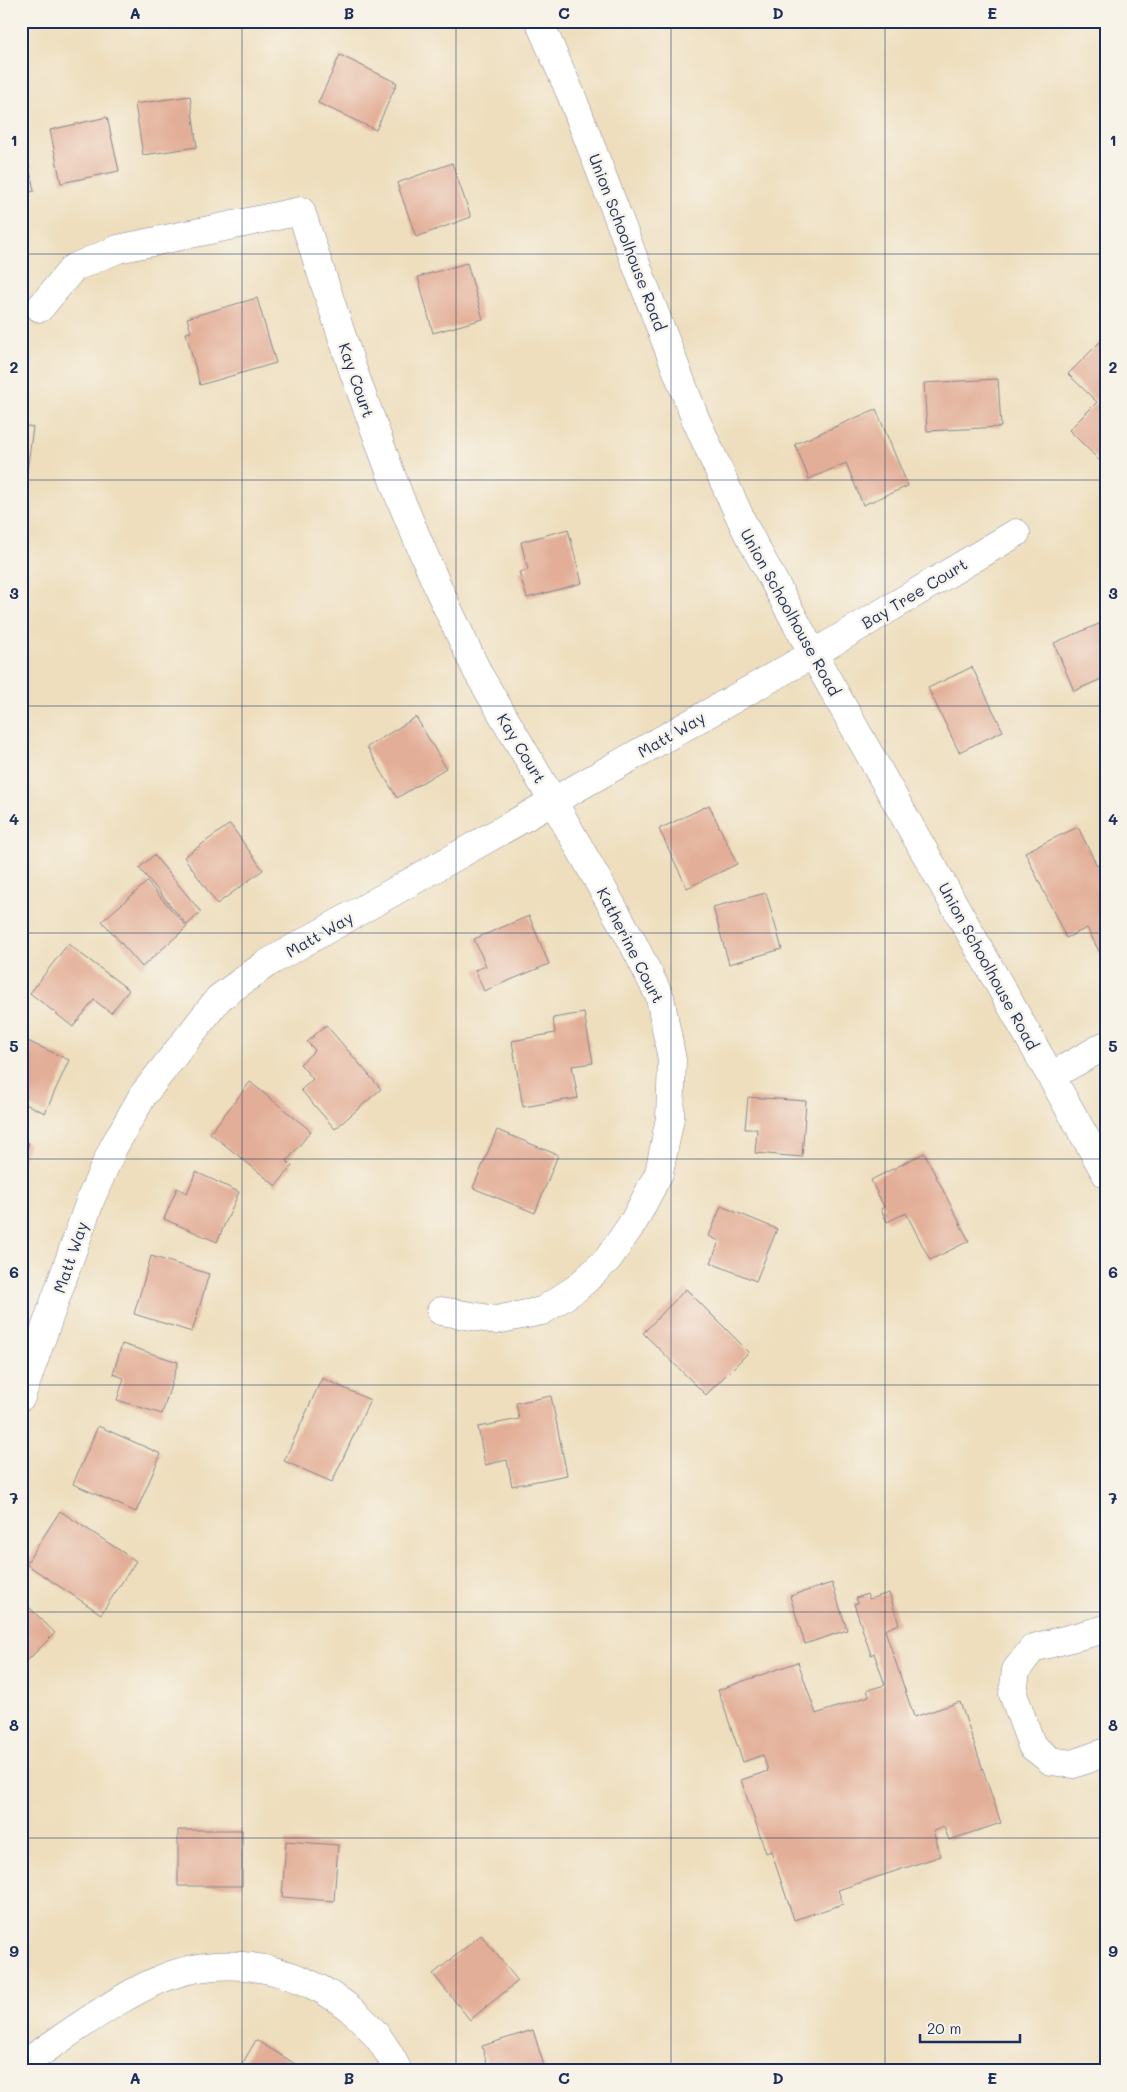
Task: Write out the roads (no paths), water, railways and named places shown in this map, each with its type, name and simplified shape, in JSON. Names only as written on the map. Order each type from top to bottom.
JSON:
[{"type":"street","name":"Union Schoolhouse Road","points":[[538,21],[572,97],[695,418],[745,528],[813,654],[1106,1174]]},
{"type":"street","name":"Kay Court","points":[[40,308],[73,268],[118,249],[301,211],[356,379],[399,496],[439,590],[478,673],[554,801]]},
{"type":"street","name":"Bay Tree Court","points":[[813,654],[1016,533]]},
{"type":"street","name":"Matt Way","points":[[21,1398],[91,1198],[113,1148],[143,1095],[220,998],[266,964],[813,654]]},
{"type":"street","name":"Katherine Court","points":[[441,1311],[496,1320],[542,1310],[577,1288],[608,1259],[634,1221],[658,1173],[670,1118],[672,1060],[660,997],[632,941],[554,801]]},
{"type":"street","points":[[1051,1076],[1106,1045]]},
{"type":"street","points":[[1106,1629],[1033,1648],[1016,1670],[1013,1694],[1032,1746],[1051,1761],[1073,1764],[1106,1752]]},
{"type":"street","points":[[28,2061],[143,1987],[176,1974],[210,1967],[244,1966],[287,1974],[319,1987],[348,2006],[372,2030],[393,2058],[398,2071]]}]
